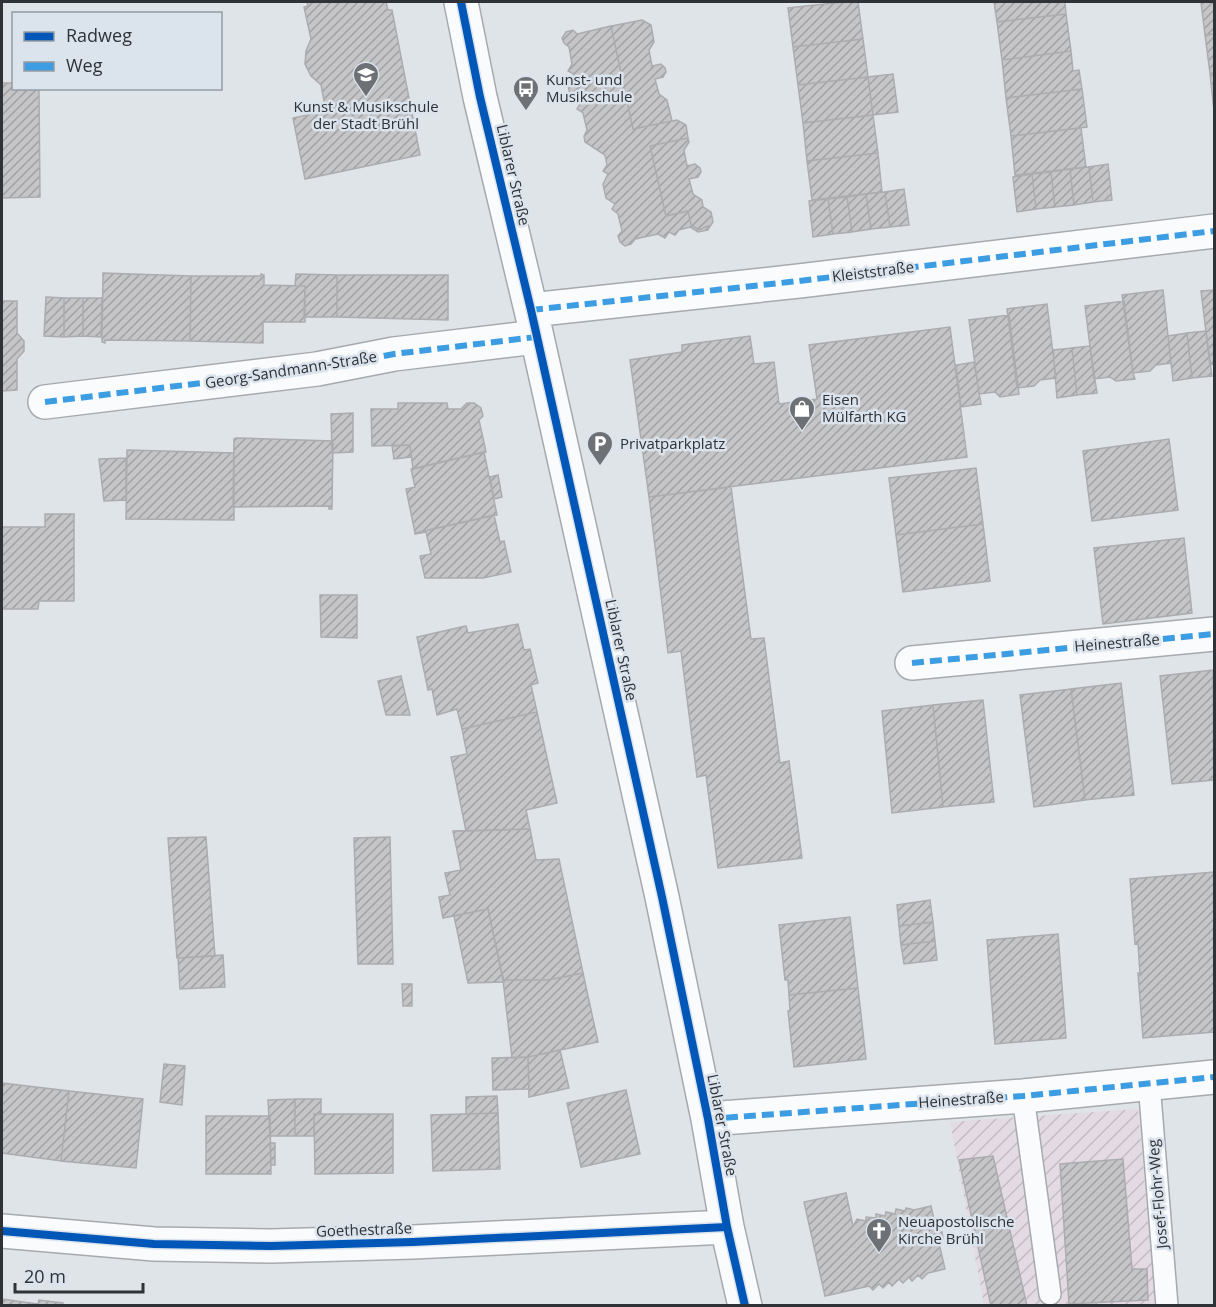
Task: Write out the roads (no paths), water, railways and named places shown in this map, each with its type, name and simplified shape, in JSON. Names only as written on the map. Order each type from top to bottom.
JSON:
[{"type":"street","name":"Liblarer Straße","points":[[461,2],[480,97],[534,324],[654,863],[708,1119],[727,1227],[745,1305]]},
{"type":"street","name":"Kleiststraße","points":[[534,324],[799,281],[1215,231]]},
{"type":"street","name":"Georg-Sandmann-Straße","points":[[45,402],[317,369],[534,324]]},
{"type":"street","name":"Heinestraße","points":[[912,663],[1215,634]]},
{"type":"street","name":"Heinestraße","points":[[708,1119],[1023,1096],[1215,1077]]},
{"type":"street","name":"Goethestraße","points":[[2,1232],[153,1244],[271,1246],[413,1242],[727,1227]]},
{"type":"lane","name":"Josef-Flohr-Weg","points":[[1149,1083],[1167,1305]]},
{"type":"lane","points":[[1023,1096],[1050,1294]]},
{"type":"place","name":"Kunst & Musikschule der Stadt Brühl","points":[[366,98]]},
{"type":"place","name":"Kunst- und Musikschule","points":[[526,112]]},
{"type":"place","name":"Eisen Mülfarth KG","points":[[802,432]]},
{"type":"place","name":"Privatparkplatz","points":[[600,467]]},
{"type":"place","name":"Neuapostolische Kirche Brühl","points":[[879,1254]]}]
